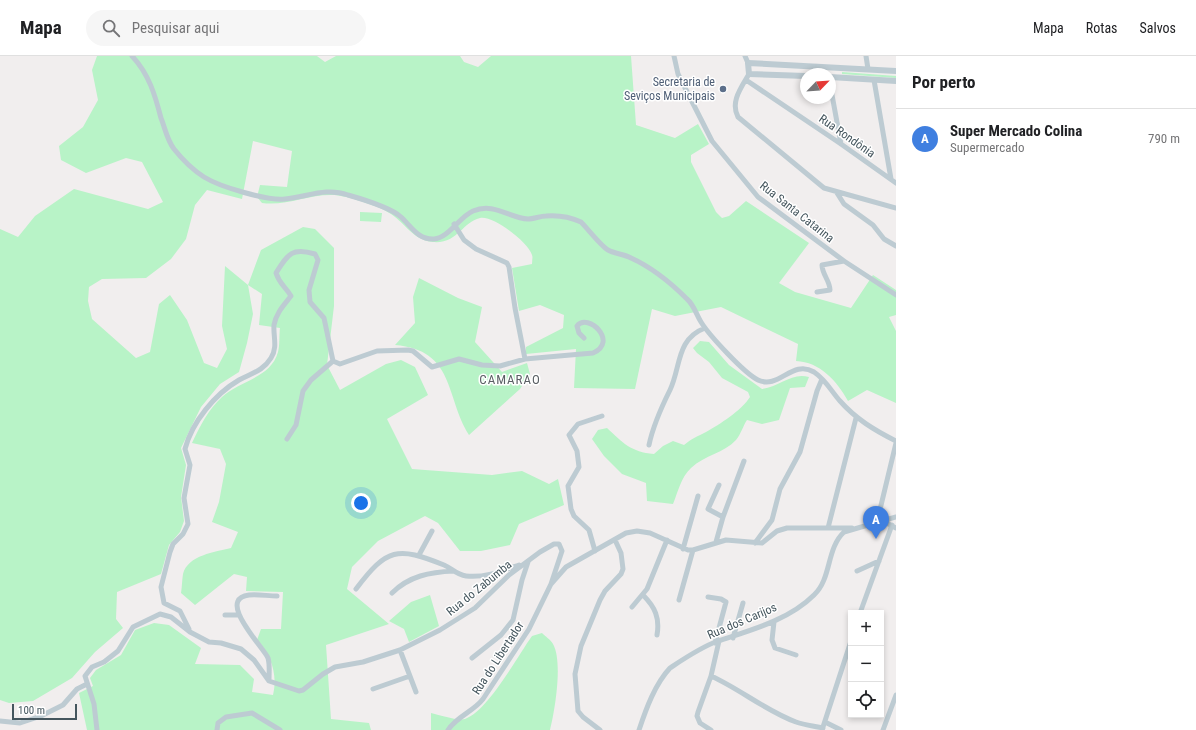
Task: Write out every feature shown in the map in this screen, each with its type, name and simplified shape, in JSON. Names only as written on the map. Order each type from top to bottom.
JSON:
[{"type":"street","points":[[132,56],[148,76],[167,135],[173,147],[195,171],[206,178],[268,199],[284,200],[329,191],[342,193],[398,214],[417,234],[425,238],[439,238],[448,233],[454,224],[471,212],[490,208],[528,219],[546,216],[568,217],[581,222],[607,250],[631,258],[660,276],[688,299],[705,328],[743,370],[758,380],[766,383],[797,369],[806,369],[822,379],[856,418],[896,442],[880,521],[894,527],[879,561],[861,610]]},
{"type":"street","points":[[745,56],[748,63],[749,74],[734,103],[738,117],[824,188],[836,193],[896,208]]},
{"type":"street","points":[[866,56],[868,69]]},
{"type":"street","name":"Rua Santa Catarina","points":[[674,58],[678,74],[712,141],[758,197],[844,261],[896,295]]},
{"type":"street","points":[[748,63],[896,71]]},
{"type":"street","points":[[760,64],[760,74]]},
{"type":"street","points":[[840,78],[841,67]]},
{"type":"street","points":[[749,74],[800,76]]},
{"type":"street","points":[[836,78],[896,81]]},
{"type":"street","name":"Rua Rondônia","points":[[746,80],[896,183]]},
{"type":"street","points":[[874,80],[891,179]]},
{"type":"street","points":[[834,104],[841,144]]},
{"type":"street","points":[[836,193],[844,204],[873,225],[884,239],[896,246]]},
{"type":"street","points":[[454,224],[464,240],[476,249],[506,263],[510,267],[515,308],[525,359]]},
{"type":"street","points":[[190,632],[180,611],[164,603],[161,587],[173,544],[183,534],[188,524],[184,498],[190,464],[185,449],[201,416],[222,390],[246,376],[261,371],[272,357],[276,341],[274,326],[277,314],[291,296],[287,289],[280,283],[276,273],[291,254],[303,250],[316,254],[318,260],[310,290],[310,302],[324,318],[333,361]]},
{"type":"street","points":[[817,292],[830,290],[830,286],[824,276],[822,265],[844,261]]},
{"type":"street","points":[[333,361],[344,364],[377,351],[401,350],[413,351],[432,367],[459,359],[482,365],[500,366],[525,359],[592,353],[599,349],[603,342],[602,336],[598,330],[594,326],[585,322],[579,323],[576,326],[577,331],[584,338]]},
{"type":"street","points":[[649,446],[664,398],[670,390],[680,354],[690,336],[705,328]]},
{"type":"street","points":[[287,439],[296,425],[303,391],[311,380],[333,361]]},
{"type":"street","points":[[755,543],[772,520],[780,489],[800,452],[817,391],[822,379]]},
{"type":"street","points":[[595,551],[589,530],[574,516],[571,509],[568,486],[579,467],[577,451],[569,435],[578,424],[602,416]]},
{"type":"street","points":[[828,528],[856,418]]},
{"type":"street","points":[[716,542],[722,518],[744,461]]},
{"type":"street","points":[[719,484],[708,509],[722,518]]},
{"type":"street","points":[[683,549],[698,496]]},
{"type":"street","name":"Rua dos Carijos","points":[[639,730],[652,698],[665,673],[683,660],[717,642],[733,638],[774,622],[806,601],[820,589],[825,582],[836,544],[844,532],[852,528],[896,517]]},
{"type":"street","points":[[551,584],[566,567],[626,533],[638,531],[650,533],[683,549],[693,550],[726,540],[755,543],[765,542],[777,531],[787,528],[852,528]]},
{"type":"street","points":[[419,555],[432,531]]},
{"type":"street","points":[[600,730],[582,717],[578,711],[575,674],[581,646],[600,600],[605,591],[621,574],[623,569],[621,553],[615,540]]},
{"type":"street","points":[[632,607],[643,595],[650,583],[667,540]]},
{"type":"street","name":"Rua do Zabumba","points":[[269,681],[299,691],[303,690],[323,674],[335,667],[363,662],[419,642],[459,620],[547,547],[559,544],[562,552],[551,584]]},
{"type":"street","points":[[679,600],[693,550]]},
{"type":"street","points":[[356,589],[369,572],[382,559],[395,554],[419,555],[465,576],[491,575],[526,563]]},
{"type":"street","points":[[857,571],[879,561]]},
{"type":"street","points":[[472,658],[501,635],[513,620],[526,563]]},
{"type":"street","points":[[392,593],[399,586],[414,578],[441,571],[454,571]]},
{"type":"street","name":"Rua do Libertador","points":[[448,730],[457,719],[476,708],[483,699],[529,630],[551,584]]},
{"type":"street","points":[[269,681],[270,665],[262,648],[247,630],[239,615],[240,600],[248,595],[277,596]]},
{"type":"street","points":[[643,595],[652,604],[657,614],[657,635]]},
{"type":"street","points":[[708,597],[721,599],[726,602],[711,676],[697,716],[700,723],[711,730]]},
{"type":"street","points":[[733,638],[742,604]]},
{"type":"street","points":[[97,730],[94,704],[85,676],[92,667],[104,662],[118,650],[133,627],[160,614],[171,617],[190,632],[209,642],[221,643],[240,649],[254,660],[269,681]]},
{"type":"street","points":[[224,615],[239,615]]},
{"type":"street","points":[[774,622],[772,640],[775,648],[796,655]]},
{"type":"street","points":[[711,676],[733,686],[782,716],[796,722],[823,729],[849,646]]},
{"type":"street","points":[[400,650],[416,692]]},
{"type":"street","points":[[373,689],[410,676]]},
{"type":"street","points":[[0,722],[20,723],[41,716],[62,705],[77,689],[87,684]]},
{"type":"street","points":[[884,730],[896,695]]},
{"type":"street","points":[[216,730],[218,723],[226,717],[252,714],[262,718],[280,730]]},
{"type":"street","points":[[825,722],[842,730]]},
{"type":"green space","points":[[97,56],[317,56],[325,62],[336,56],[460,56],[464,62],[478,67],[491,56],[631,56],[636,125],[675,138],[698,124],[709,144],[691,155],[691,162],[716,212],[722,218],[729,216],[746,201],[809,243],[779,283],[795,292],[851,308],[873,275],[896,290],[896,315],[889,317],[896,331],[896,403],[867,390],[848,401],[839,386],[827,374],[813,365],[796,361],[798,344],[721,307],[675,316],[652,309],[635,389],[574,388],[576,349],[526,354],[526,347],[563,328],[564,315],[540,305],[519,311],[512,268],[532,264],[532,255],[524,243],[509,230],[486,218],[480,218],[474,220],[448,240],[433,242],[426,241],[415,235],[387,211],[346,197],[325,195],[283,203],[262,203],[257,197],[260,185],[287,187],[292,151],[253,141],[242,199],[207,190],[195,205],[186,239],[171,259],[146,278],[102,279],[89,287],[88,301],[92,319],[136,358],[150,352],[159,304],[170,295],[187,320],[204,363],[217,368],[227,349],[222,326],[225,266],[248,285],[253,314],[239,372],[220,384],[201,407],[181,448],[186,465],[181,497],[184,521],[180,532],[169,545],[161,574],[117,592],[116,619],[123,628],[95,652],[72,678],[33,701],[9,703],[0,700],[0,229],[18,237],[35,216],[74,189],[148,209],[163,202],[142,162],[126,158],[86,173],[61,160],[59,146],[83,127],[98,100],[92,70]]},
{"type":"green space","points":[[842,72],[896,76],[896,78],[842,74]]},
{"type":"green space","points":[[360,212],[382,213],[381,222],[360,221]]},
{"type":"green space","points":[[303,227],[315,229],[334,248],[334,306],[327,365],[340,390],[386,364],[401,360],[415,367],[428,395],[387,419],[412,469],[492,475],[522,471],[549,484],[558,479],[564,505],[519,524],[510,545],[481,551],[460,551],[438,523],[425,516],[378,541],[352,567],[347,589],[389,624],[326,645],[331,719],[369,723],[371,730],[87,730],[79,693],[93,686],[90,678],[96,670],[121,655],[135,630],[154,623],[169,625],[201,648],[195,664],[240,665],[254,679],[252,692],[273,695],[275,680],[270,658],[257,640],[261,629],[281,629],[283,592],[246,591],[247,577],[234,574],[195,605],[181,593],[183,574],[190,562],[203,555],[231,548],[238,532],[212,522],[219,502],[226,464],[220,449],[192,443],[205,418],[217,402],[229,392],[269,368],[279,349],[280,328],[259,325],[262,294],[248,285],[261,250]]},
{"type":"green space","points":[[419,278],[458,298],[482,307],[475,342],[502,372],[527,363],[530,374],[520,389],[469,435],[461,420],[446,377],[438,365],[428,356],[414,349],[395,345],[415,323],[413,297]]},
{"type":"green space","points":[[700,341],[709,342],[729,365],[762,389],[797,376],[809,377],[805,387],[790,388],[779,420],[762,424],[747,420],[736,440],[726,448],[702,460],[691,468],[682,480],[673,504],[647,501],[646,483],[622,474],[604,456],[592,439],[598,430],[607,428],[633,449],[654,454],[663,446],[673,441],[684,445],[736,412],[750,397],[748,392],[722,378],[709,362],[697,353],[693,348]]},
{"type":"green space","points":[[430,595],[439,626],[409,642],[404,629],[389,621],[411,602]]},
{"type":"green space","points":[[542,633],[553,644],[556,652],[558,674],[556,699],[550,730],[431,730],[431,713],[458,719],[465,719],[474,714],[483,706],[502,682],[532,636]]},
{"type":"place","name":"Secretaria de Seviços Municipais","points":[[723,89]]},
{"type":"place","name":"Super Mercado Colina","points":[[876,539]]},
{"type":"district","name":"CAMARAO","points":[[510,379]]}]
